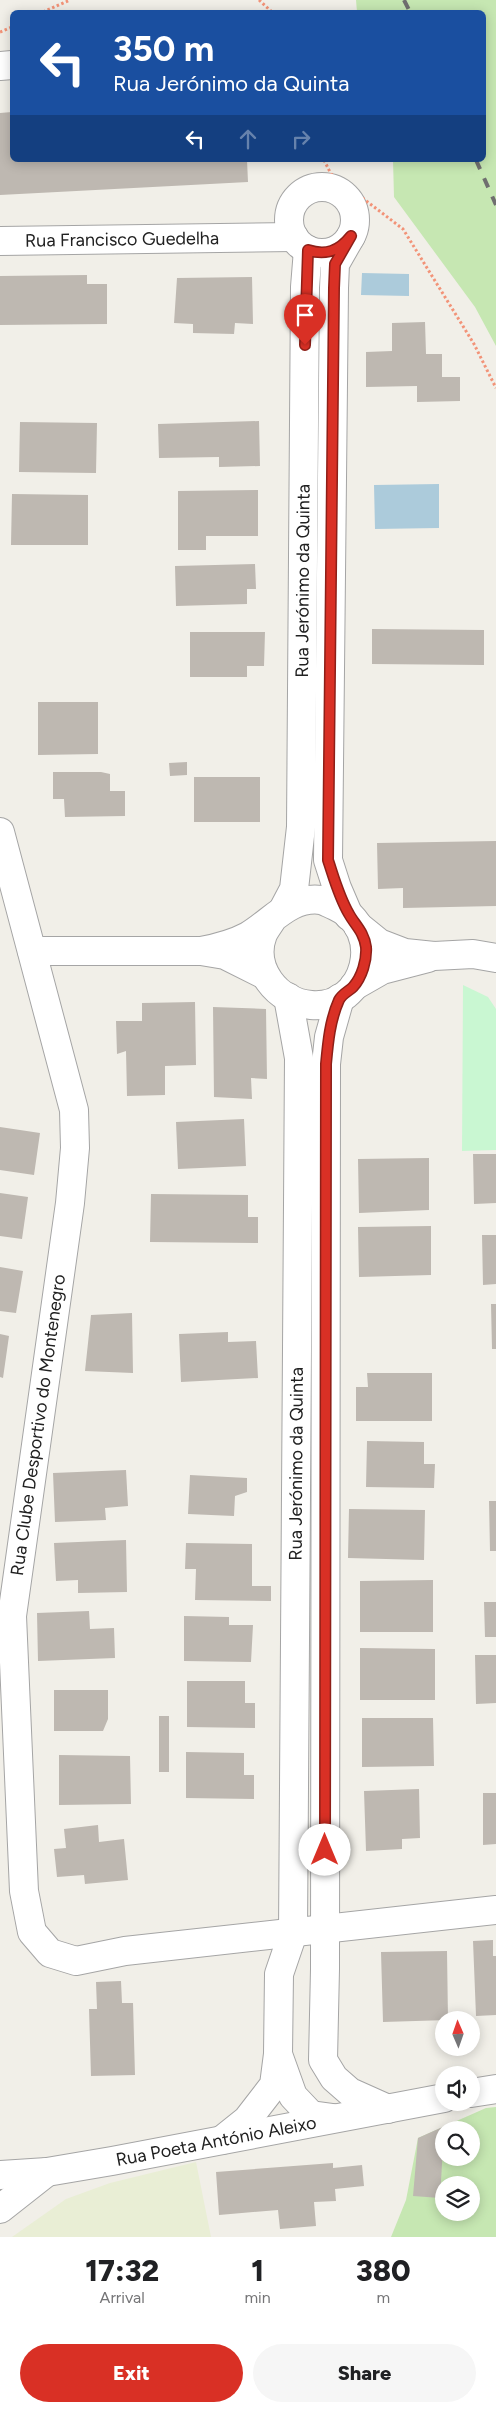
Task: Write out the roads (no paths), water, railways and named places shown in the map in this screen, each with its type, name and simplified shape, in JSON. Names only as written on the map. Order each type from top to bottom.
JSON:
[{"type":"street","name":"Rua Jerónimo da Quinta","points":[[296,2117],[317,2084],[323,2060],[325,1970],[326,1064],[329,1037],[347,992],[364,967],[366,948],[337,888],[328,860],[335,264],[351,236],[355,216],[347,198],[340,192],[320,187],[311,189],[295,201],[290,209],[289,219],[301,244],[305,297],[301,827],[294,889],[264,934],[260,952],[265,975],[276,991],[298,1004],[319,1005],[347,992]]},
{"type":"street","points":[[245,237],[277,224],[295,201]]},
{"type":"street","points":[[301,244],[317,253],[337,250],[351,236]]},
{"type":"street","name":"Rua Francisco Guedelha","points":[[0,241],[245,237],[301,244]]},
{"type":"street","name":"Rua Clube Desportivo do Montenegro","points":[[0,832],[74,1110],[75,1148],[70,1203],[12,1616],[24,1891],[32,1932],[50,1953],[76,1960],[125,1951],[496,1910]]},
{"type":"street","points":[[201,951],[230,945],[248,936],[278,913],[301,901],[321,900],[346,911],[354,921],[379,942],[405,953],[434,956],[473,954],[496,958]]},
{"type":"street","points":[[32,950],[201,951],[226,955],[265,975]]},
{"type":"street","points":[[347,992],[382,970],[434,956]]},
{"type":"street","name":"Rua Jerónimo da Quinta","points":[[222,2140],[247,2120],[274,2085],[278,2054],[279,1974],[293,1933],[299,1058],[288,997]]},
{"type":"street","name":"Rua Jerónimo da Quinta","points":[[325,1970],[342,1941],[361,1925]]},
{"type":"street","name":"Rua Jerónimo da Quinta","points":[[293,1933],[315,1948],[325,1970]]},
{"type":"street","points":[[218,1940],[246,1947],[262,1956],[279,1982]]},
{"type":"street","name":"Rua Jerónimo da Quinta","points":[[278,2054],[293,2096],[296,2117]]},
{"type":"street","points":[[323,2060],[334,2078],[350,2092],[388,2108]]},
{"type":"street","points":[[480,2091],[496,2089]]},
{"type":"street","name":"Rua Poeta António Aleixo","points":[[0,2209],[47,2172],[222,2140],[296,2117],[335,2118],[435,2100]]},
{"type":"street","points":[[0,2175],[47,2172]]},
{"type":"water","points":[[362,273],[409,274],[409,296],[361,295]]},
{"type":"water","points":[[439,484],[439,528],[375,529],[374,485]]},
{"type":"railway","points":[[404,0],[409,10]]},
{"type":"railway","points":[[477,162],[496,205]]}]
